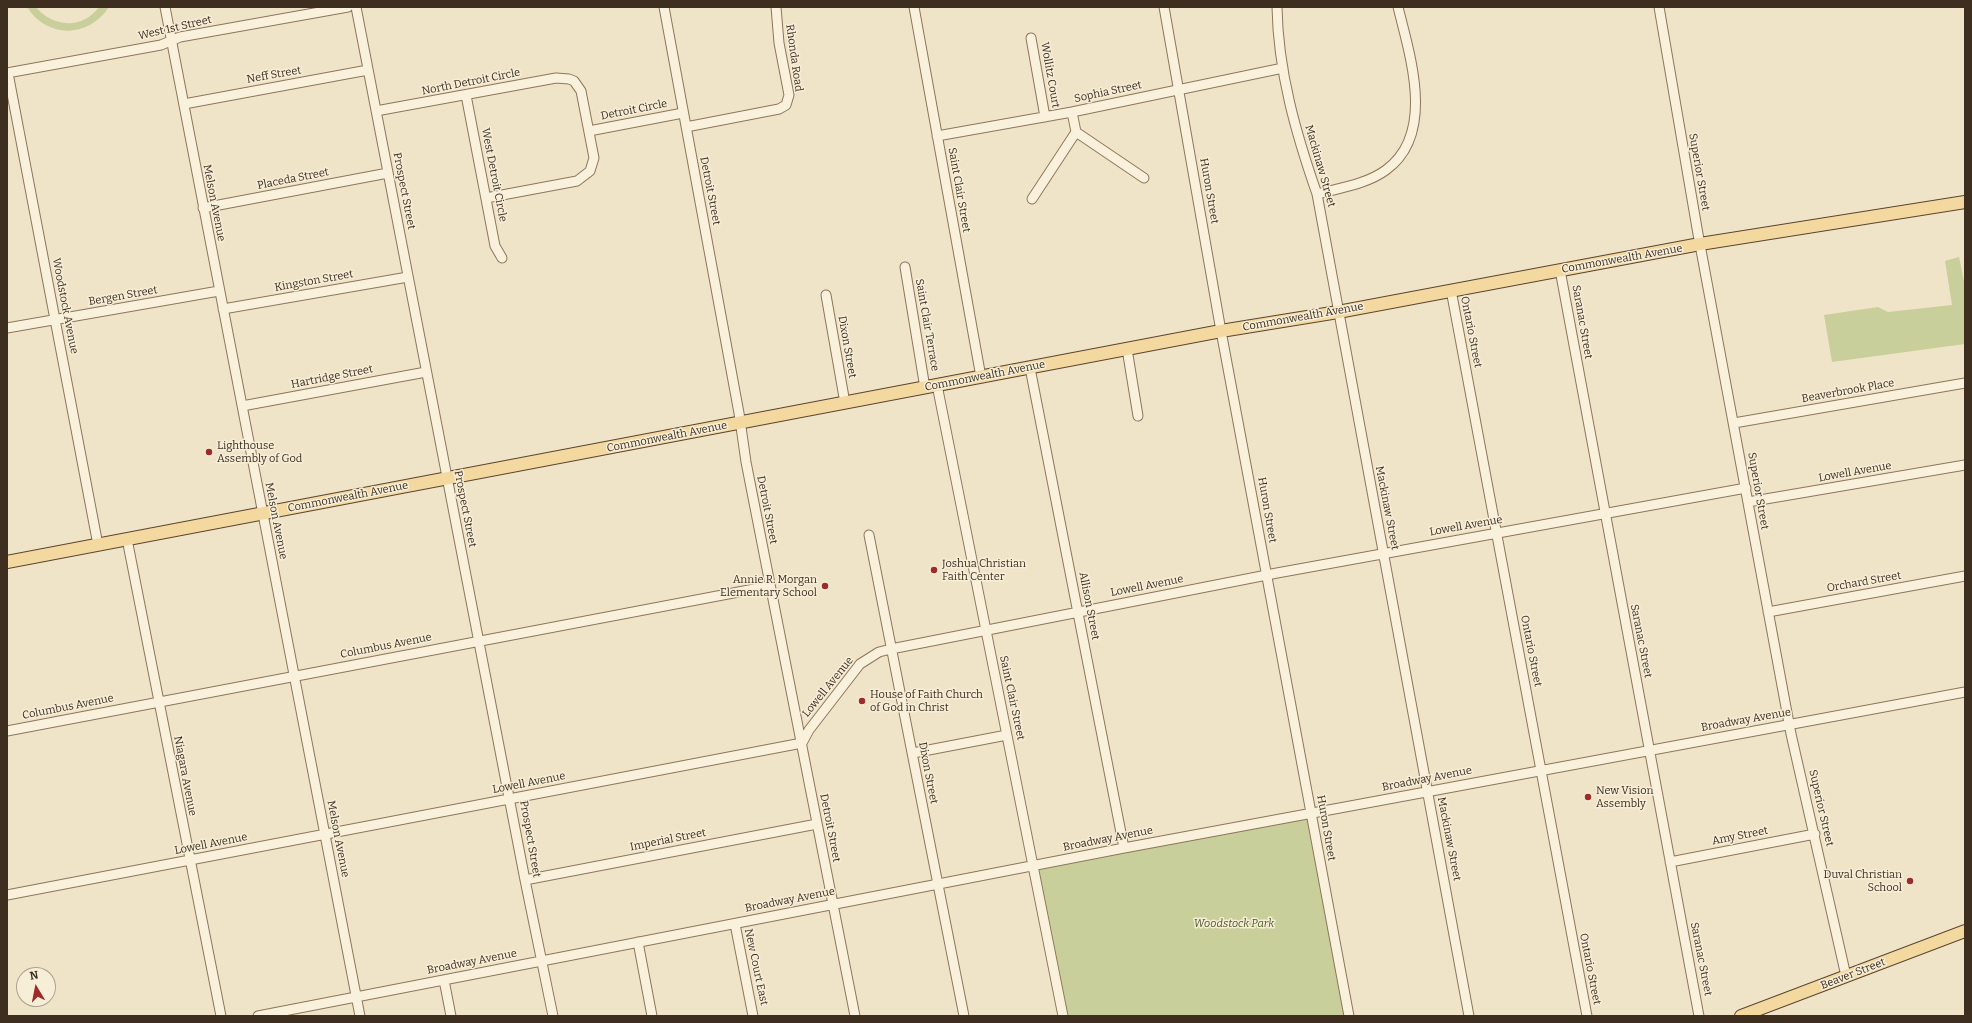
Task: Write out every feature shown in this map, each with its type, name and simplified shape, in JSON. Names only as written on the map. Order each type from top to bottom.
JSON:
[{"type":"main road","name":"Commonwealth Avenue","points":[[7,562],[1221,331],[1338,312],[1700,244],[1965,202]]},
{"type":"main road","name":"Beaver Street","points":[[1741,1016],[1965,931]]},
{"type":"street","name":"Melson Avenue","points":[[165,7],[360,1016]]},
{"type":"street","name":"West 1st Street","points":[[8,73],[161,45],[180,38],[348,7]]},
{"type":"street","name":"Prospect Street","points":[[356,7],[525,880],[553,1016]]},
{"type":"street","name":"Detroit Street","points":[[664,7],[746,462],[855,1016]]},
{"type":"street","name":"Rhonda Road","points":[[686,127],[779,110],[786,105],[788,95],[779,43],[776,7]]},
{"type":"street","name":"Saint Clair Street","points":[[914,7],[981,377]]},
{"type":"street","name":"Huron Street","points":[[1164,7],[1221,331],[1348,1016]]},
{"type":"street","name":"Mackinaw Street","points":[[1277,7],[1283,68],[1302,151],[1318,194],[1338,312],[1469,1016]]},
{"type":"street","points":[[1318,194],[1362,182],[1383,172],[1400,156],[1411,137],[1414,123],[1415,92],[1409,51],[1398,7]]},
{"type":"street","name":"Superior Street","points":[[1658,7],[1768,612],[1790,724],[1846,976]]},
{"type":"street","name":"Wollitz Court","points":[[1031,38],[1045,117]]},
{"type":"street","name":"Sophia Street","points":[[937,136],[1072,112],[1283,68]]},
{"type":"street","name":"Neff Street","points":[[184,104],[368,70]]},
{"type":"street","name":"Woodstock Avenue","points":[[8,73],[98,545]]},
{"type":"street","name":"North Detroit Circle","points":[[376,111],[556,78],[570,79],[574,81],[581,91],[589,131]]},
{"type":"street","name":"West Detroit Circle","points":[[466,95],[495,246],[502,258]]},
{"type":"street","points":[[1032,199],[1076,132],[1072,112]]},
{"type":"street","name":"Detroit Circle","points":[[589,131],[683,113]]},
{"type":"street","points":[[486,198],[577,181],[590,171],[594,158],[589,131]]},
{"type":"street","points":[[1076,132],[1144,178]]},
{"type":"street","name":"Placeda Street","points":[[203,208],[388,173]]},
{"type":"street","name":"Saint Clair Terrace","points":[[905,267],[931,387]]},
{"type":"street","name":"Saranac Street","points":[[1560,270],[1700,1016]]},
{"type":"street","name":"Kingston Street","points":[[223,309],[408,277]]},
{"type":"street","name":"Ontario Street","points":[[1451,290],[1587,1016]]},
{"type":"street","name":"Bergen Street","points":[[7,328],[219,291]]},
{"type":"street","name":"Dixon Street","points":[[826,295],[845,403]]},
{"type":"street","points":[[1126,349],[1138,416]]},
{"type":"street","name":"Allison Street","points":[[1030,368],[1124,848]]},
{"type":"street","name":"Hartridge Street","points":[[242,406],[426,372]]},
{"type":"street","name":"Beaverbrook Place","points":[[1734,423],[1965,383]]},
{"type":"street","name":"Saint Clair Street","points":[[931,387],[985,630],[1063,1016]]},
{"type":"street","name":"Lowell Avenue","points":[[1748,502],[1965,465]]},
{"type":"street","name":"Lowell Avenue","points":[[7,896],[802,743],[809,730],[860,664],[878,652],[890,649],[1267,575],[1496,532],[1746,488]]},
{"type":"street","name":"Dixon Street","points":[[869,535],[890,649],[913,753],[937,885],[964,1016]]},
{"type":"street","name":"Niagara Avenue","points":[[126,540],[221,1016]]},
{"type":"street","name":"Orchard Street","points":[[1768,612],[1965,576]]},
{"type":"street","name":"Columbus Avenue","points":[[7,731],[770,586]]},
{"type":"street","name":"Broadway Avenue","points":[[258,1016],[1124,848],[1965,692]]},
{"type":"street","points":[[913,753],[1007,735]]},
{"type":"street","name":"Imperial Street","points":[[525,880],[817,824]]},
{"type":"street","name":"Amy Street","points":[[1670,862],[1815,834]]},
{"type":"street","name":"New Court East","points":[[735,924],[754,1016]]},
{"type":"street","points":[[638,942],[652,1016]]},
{"type":"street","points":[[444,980],[451,1016]]},
{"type":"green space","points":[[27,7],[36,7],[51,19],[68,23],[85,19],[99,7],[109,7],[101,17],[91,25],[68,31],[45,25],[35,17]]},
{"type":"green space","points":[[1959,257],[1965,286],[1965,344],[1832,362],[1824,315],[1878,307],[1888,312],[1952,305],[1945,261]]},
{"type":"green space","name":"Woodstock Park","points":[[1307,817],[1345,1016],[1067,1016],[1038,870]]},
{"type":"place","name":"Lighthouse Assembly of God","points":[[209,452]]},
{"type":"place","name":"Joshua Christian Faith Center","points":[[934,570]]},
{"type":"place","name":"Annie R. Morgan Elementary School","points":[[825,586]]},
{"type":"place","name":"House of Faith Church of God in Christ","points":[[862,701]]},
{"type":"place","name":"New Vision Assembly","points":[[1588,797]]},
{"type":"place","name":"Duval Christian School","points":[[1910,881]]}]
